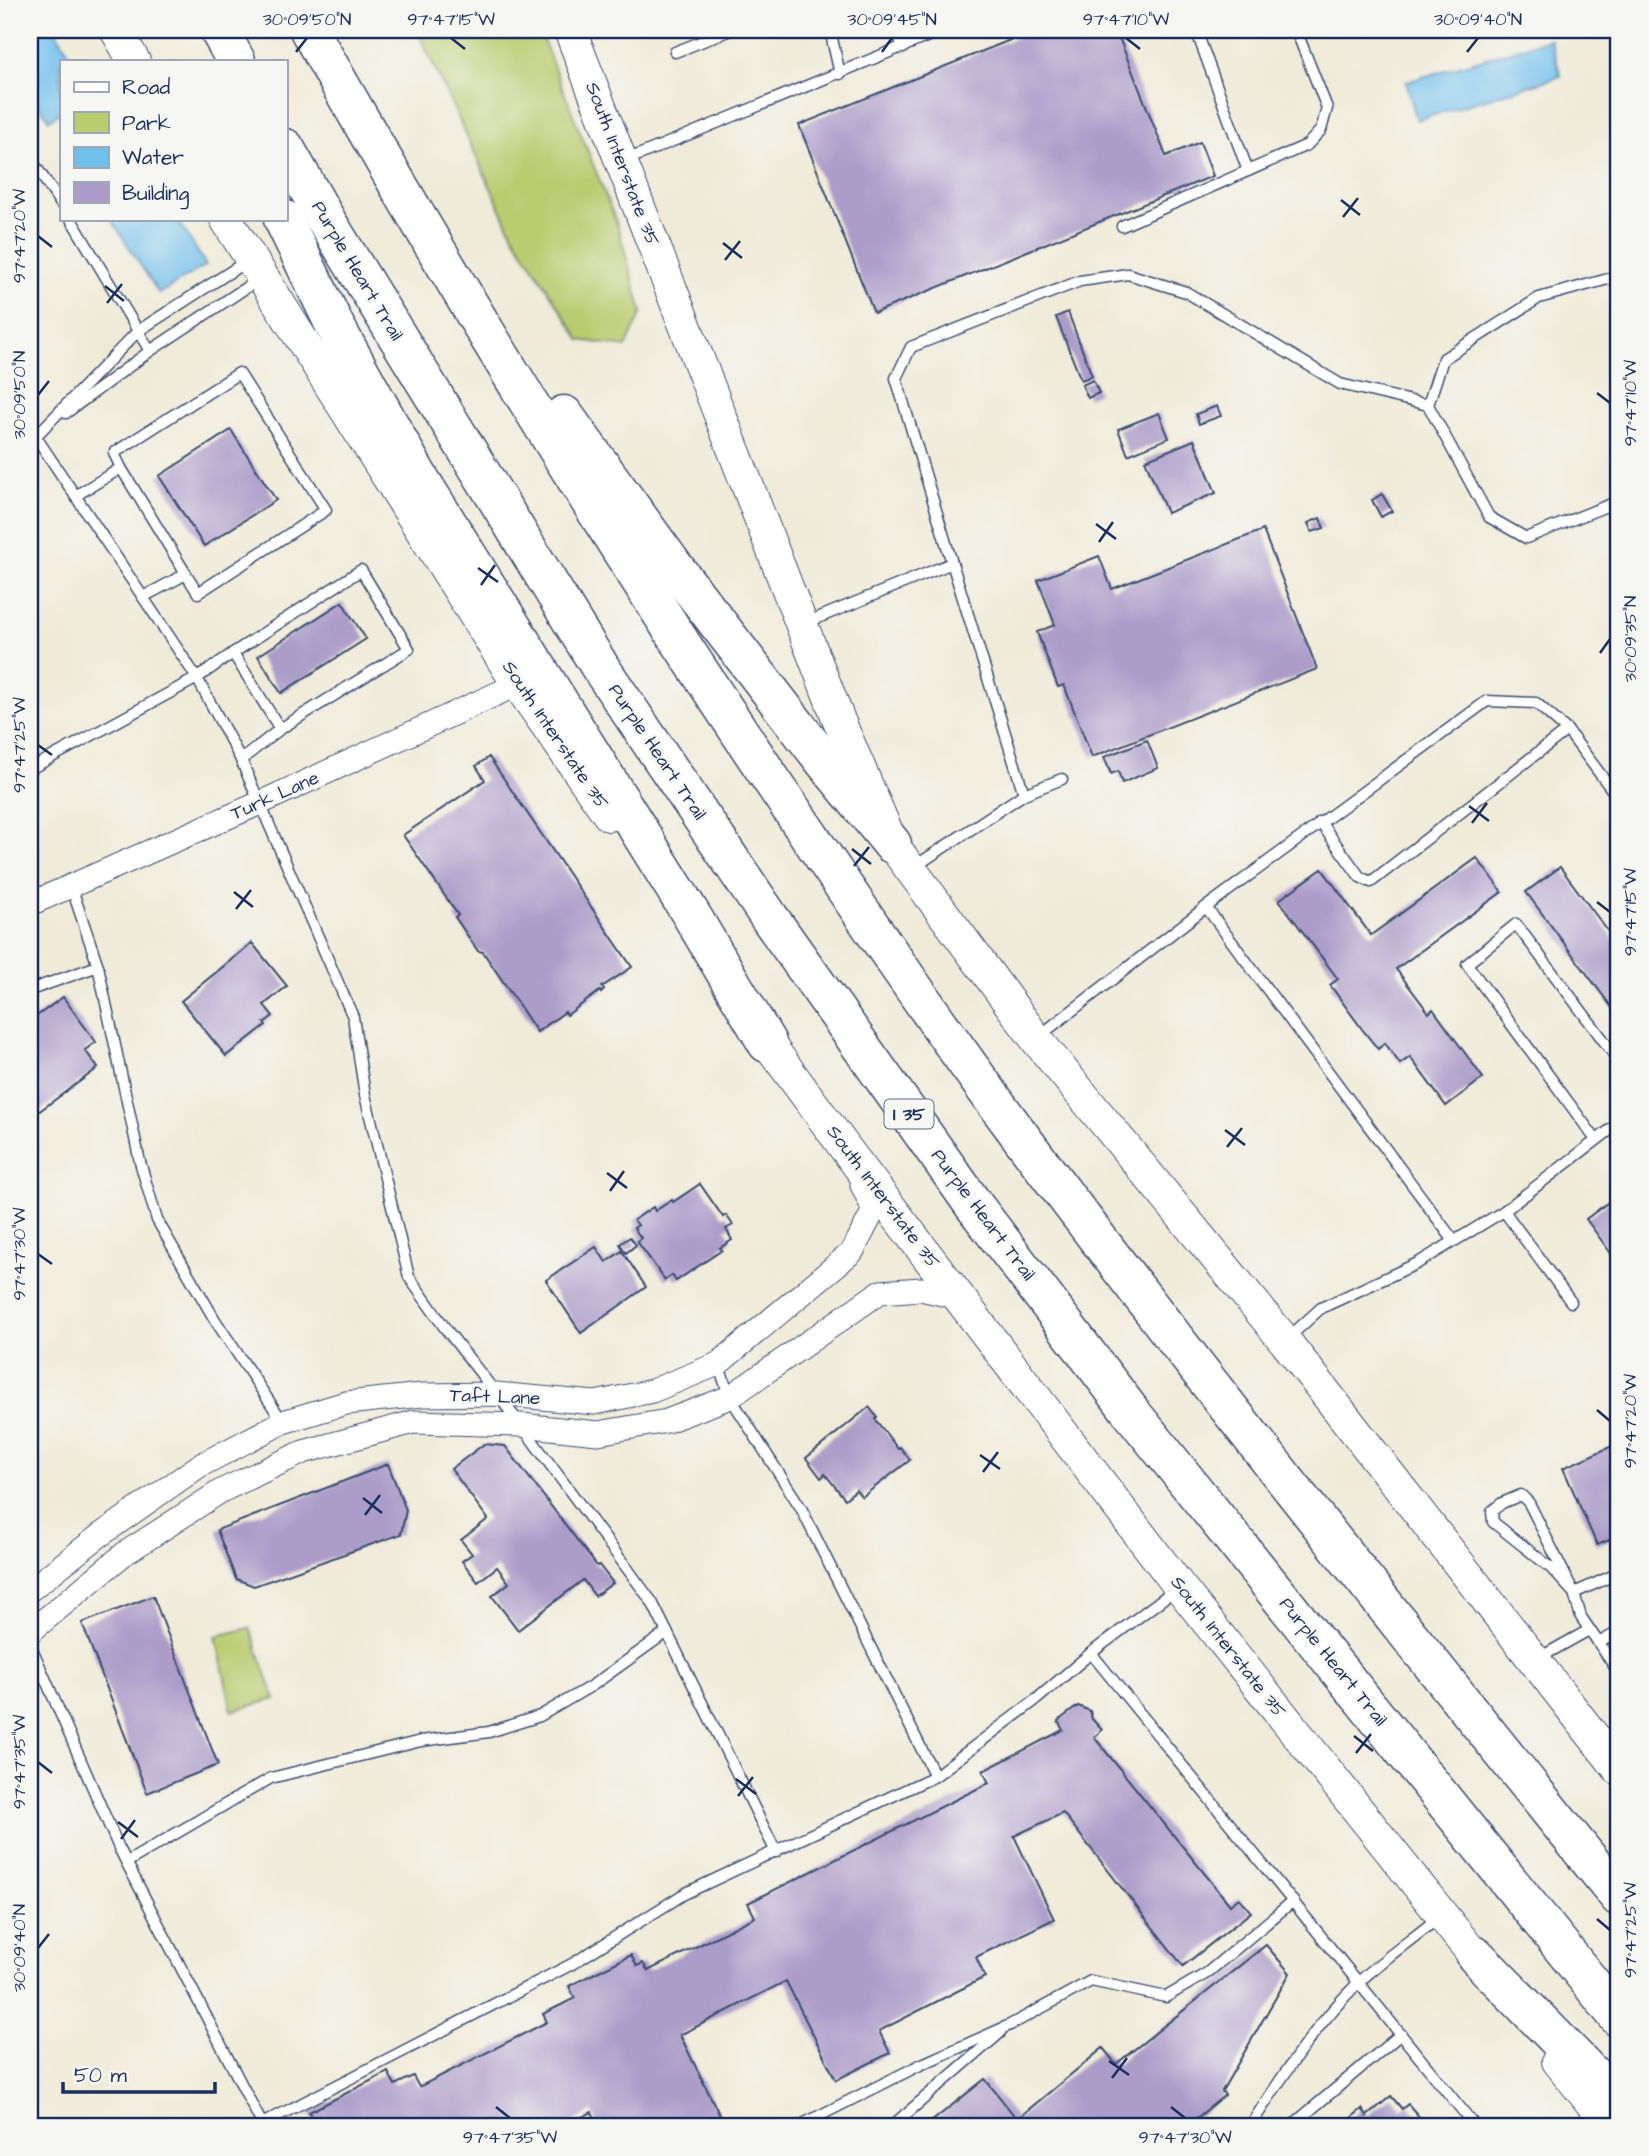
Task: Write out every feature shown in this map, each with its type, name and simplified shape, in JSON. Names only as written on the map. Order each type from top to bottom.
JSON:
[{"type":"highway","points":[[194,30],[208,60]]},
{"type":"highway","points":[[219,30],[235,60]]},
{"type":"highway","points":[[309,30],[383,160],[548,436],[674,635],[936,1019],[1008,1119],[1182,1348],[1619,1897]]},
{"type":"highway","name":"Purple Heart Trail","points":[[287,152],[333,232],[600,667],[769,917],[973,1205],[1131,1412],[1619,2018]]},
{"type":"highway","points":[[383,160],[672,564],[824,761],[902,856]]},
{"type":"highway","points":[[283,220],[335,326],[415,471],[692,916],[767,1043]]},
{"type":"highway","points":[[1476,1956],[1619,2102]]},
{"type":"main road","points":[[116,30],[133,60]]},
{"type":"main road","name":"South Interstate 35","points":[[570,30],[840,723],[902,856],[1036,1038],[1285,1341],[1619,1769]]},
{"type":"main road","name":"South Interstate 35","points":[[227,220],[519,684],[767,1043],[1180,1587],[1610,2126]]},
{"type":"street","name":"Turk Lane","points":[[30,904],[260,803],[519,684]]},
{"type":"street","name":"Taft Lane","points":[[30,1590],[99,1536],[199,1466],[282,1422],[346,1403],[422,1395],[497,1394],[595,1403],[652,1391],[718,1364],[852,1252],[874,1210],[845,1148]]},
{"type":"street","name":"Taft Lane","points":[[30,1632],[134,1547],[220,1491],[303,1452],[414,1422],[521,1425],[598,1433],[667,1422],[730,1397],[880,1292],[920,1289],[960,1298]]},
{"type":"lane","points":[[675,52],[731,30]]},
{"type":"lane","points":[[830,30],[840,74]]},
{"type":"lane","points":[[897,30],[903,48]]},
{"type":"lane","points":[[621,162],[943,30]]},
{"type":"lane","points":[[1196,30],[1248,171]]},
{"type":"lane","points":[[1122,226],[1307,145],[1321,130],[1327,108],[1296,30]]},
{"type":"lane","points":[[30,158],[60,203]]},
{"type":"lane","points":[[72,220],[150,351]]},
{"type":"lane","points":[[33,439],[138,331],[255,269]]},
{"type":"lane","points":[[33,439],[255,269]]},
{"type":"lane","points":[[1024,794],[896,378],[911,347],[1080,281],[1128,274],[1186,292],[1340,384],[1428,405]]},
{"type":"lane","points":[[1619,276],[1539,298],[1443,359],[1428,405],[1489,517],[1527,538],[1619,501]]},
{"type":"lane","points":[[239,373],[326,510],[198,593],[186,574],[114,453],[239,373]]},
{"type":"lane","points":[[33,439],[75,496],[197,678],[241,760],[353,1017],[365,1095],[409,1277],[652,1602],[776,1852]]},
{"type":"lane","points":[[75,496],[121,468]]},
{"type":"lane","points":[[802,624],[952,563]]},
{"type":"lane","points":[[30,769],[197,678],[361,570],[409,649],[280,729],[241,760]]},
{"type":"lane","points":[[143,597],[186,574]]},
{"type":"lane","points":[[233,653],[280,729]]},
{"type":"lane","points":[[1036,1038],[1206,907],[1487,701],[1535,703],[1567,730],[1619,799]]},
{"type":"lane","points":[[1320,822],[1360,877],[1371,882],[1567,730]]},
{"type":"lane","points":[[902,856],[1024,794],[1062,779]]},
{"type":"lane","points":[[71,886],[98,966],[140,1162],[157,1220],[215,1320],[282,1422]]},
{"type":"lane","points":[[1206,907],[1454,1241]]},
{"type":"lane","points":[[1596,1140],[1466,964],[1516,924],[1619,1061]]},
{"type":"lane","points":[[30,990],[98,966]]},
{"type":"lane","points":[[1285,1341],[1321,1308],[1418,1263],[1504,1211],[1619,1123]]},
{"type":"lane","points":[[1504,1211],[1571,1301]]},
{"type":"lane","points":[[718,1364],[730,1397],[801,1508],[935,1776]]},
{"type":"lane","points":[[1574,1592],[1551,1568],[1493,1522],[1492,1511],[1502,1503],[1521,1495],[1530,1503],[1535,1518],[1574,1592],[1581,1617],[1619,1673]]},
{"type":"lane","points":[[1574,1592],[1619,1573]]},
{"type":"lane","points":[[30,1644],[127,1862],[260,2125],[572,1964],[684,1894],[935,1776],[1037,1699],[1091,1653],[1180,1587]]},
{"type":"lane","points":[[1534,1660],[1589,1630]]},
{"type":"lane","points":[[127,1862],[271,1778],[421,1741],[489,1732],[540,1716],[593,1685],[667,1632]]},
{"type":"lane","points":[[1598,1643],[1619,1632]]},
{"type":"lane","points":[[1091,1653],[1475,2126]]},
{"type":"lane","points":[[799,2126],[920,2065],[1010,2025],[1091,1981],[1166,1997],[1207,1973],[1293,1902]]},
{"type":"lane","points":[[1250,2126],[1309,2036],[1358,1983],[1441,1915]]},
{"type":"lane","points":[[892,2126],[1010,2025]]},
{"type":"lane","points":[[1295,2126],[1296,2122],[1401,2034]]},
{"type":"green space","points":[[417,30],[539,30],[617,224],[642,312],[626,347],[580,340],[513,235]]},
{"type":"green space","points":[[250,1628],[275,1699],[232,1711],[216,1636]]},
{"type":"water","points":[[30,30],[55,30],[73,60],[60,60],[60,113],[49,120],[30,90]]},
{"type":"water","points":[[1550,39],[1561,76],[1417,120],[1406,82]]},
{"type":"water","points":[[112,220],[178,220],[206,265],[159,294]]},
{"type":"building","points":[[1035,30],[1116,30],[1166,156],[1200,142],[1213,176],[874,313],[799,125]]},
{"type":"building","points":[[1068,312],[1092,376],[1081,380],[1056,317]]},
{"type":"building","points":[[1093,380],[1099,393],[1088,398],[1082,385]]},
{"type":"building","points":[[1217,406],[1221,416],[1199,424],[1196,414]]},
{"type":"building","points":[[1159,413],[1169,438],[1128,455],[1118,429]]},
{"type":"building","points":[[231,430],[276,500],[204,546],[159,476]]},
{"type":"building","points":[[1194,440],[1216,493],[1167,513],[1145,460]]},
{"type":"building","points":[[1382,494],[1392,511],[1381,517],[1372,500]]},
{"type":"building","points":[[1320,518],[1324,528],[1312,532],[1308,523]]},
{"type":"building","points":[[1263,530],[1317,669],[1092,757],[1064,685],[1058,687],[1037,632],[1055,625],[1038,580],[1099,556],[1112,589]]},
{"type":"building","points":[[342,602],[366,639],[281,693],[258,656]]},
{"type":"building","points":[[1147,740],[1158,768],[1122,783],[1118,771],[1111,774],[1104,757]]},
{"type":"building","points":[[489,757],[632,967],[602,987],[604,990],[601,993],[600,991],[567,1015],[565,1012],[537,1032],[483,952],[478,951],[455,917],[458,915],[403,835],[485,780],[476,766]]},
{"type":"building","points":[[1477,858],[1502,892],[1396,969],[1429,1013],[1433,1009],[1483,1078],[1446,1106],[1410,1057],[1400,1064],[1385,1043],[1378,1049],[1330,985],[1338,979],[1279,900],[1322,869],[1371,935]]},
{"type":"building","points":[[1560,867],[1619,946],[1619,1017],[1526,892]]},
{"type":"building","points":[[252,943],[287,986],[264,1005],[273,1016],[264,1023],[266,1025],[226,1056],[181,1001]]},
{"type":"building","points":[[63,997],[96,1042],[85,1050],[98,1068],[30,1118],[30,1021]]},
{"type":"building","points":[[700,1184],[723,1217],[726,1215],[733,1225],[726,1229],[732,1240],[720,1248],[722,1250],[676,1281],[672,1275],[665,1280],[637,1241],[641,1238],[634,1228],[638,1225],[634,1220],[653,1207],[655,1211],[672,1200],[673,1202]]},
{"type":"building","points":[[1619,1194],[1619,1255],[1615,1259],[1586,1219]]},
{"type":"building","points":[[630,1237],[636,1245],[626,1253],[620,1244]]},
{"type":"building","points":[[596,1247],[606,1262],[622,1251],[646,1287],[581,1333],[546,1280]]},
{"type":"building","points":[[869,1407],[898,1449],[900,1447],[910,1460],[862,1497],[856,1490],[845,1499],[825,1474],[821,1478],[806,1458]]},
{"type":"building","points":[[1619,1443],[1619,1536],[1597,1545],[1563,1468]]},
{"type":"building","points":[[484,1444],[505,1446],[613,1583],[595,1596],[583,1580],[518,1630],[492,1596],[509,1583],[497,1567],[478,1582],[462,1561],[472,1554],[461,1540],[488,1519],[451,1469]]},
{"type":"building","points":[[388,1464],[406,1510],[401,1534],[254,1586],[236,1579],[217,1530]]},
{"type":"building","points":[[153,1596],[218,1765],[147,1793],[82,1623]]},
{"type":"building","points":[[1078,1706],[1090,1711],[1092,1719],[1102,1730],[1094,1737],[1230,1905],[1239,1898],[1251,1912],[1183,1966],[1063,1813],[1014,1836],[1054,1919],[976,1957],[985,1977],[879,2031],[890,2053],[836,2080],[786,1981],[680,2035],[725,2126],[599,2126],[592,2112],[564,2126],[315,2126],[309,2112],[388,2072],[395,2085],[413,2076],[419,2087],[547,2022],[543,2014],[575,1998],[569,1986],[631,1955],[637,1966],[643,1963],[648,1971],[755,1917],[748,1903],[989,1783],[983,1771],[1063,1730],[1058,1721]]},
{"type":"building","points":[[1266,1945],[1290,1973],[1222,2091],[1225,2095],[1187,2126],[926,2126],[985,2079],[1017,2119],[1103,2048],[1116,2064]]},
{"type":"building","points":[[1391,2096],[1402,2109],[1408,2104],[1422,2120],[1416,2126],[1357,2126],[1351,2118],[1362,2109],[1367,2116]]}]
